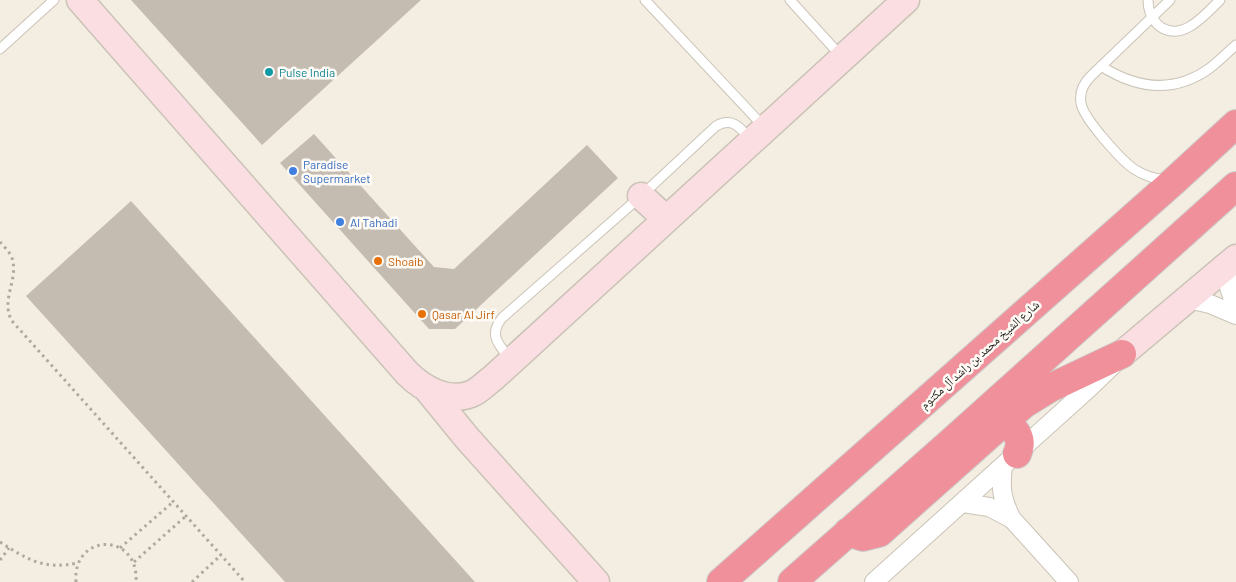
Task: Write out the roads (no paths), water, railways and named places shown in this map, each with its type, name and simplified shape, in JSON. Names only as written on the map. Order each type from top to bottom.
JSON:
[{"type":"highway","name":"شارع الشيخ محمد بن راشد آل مكتوم","points":[[721,582],[1236,124]]},
{"type":"highway","points":[[792,582],[1236,186]]},
{"type":"highway","points":[[848,532],[863,537],[879,533],[1024,404],[1050,388],[1122,354]]},
{"type":"highway","points":[[1000,424],[1012,427],[1016,431],[1020,442],[1010,460]]},
{"type":"street","points":[[80,0],[407,373],[427,390],[466,438],[596,582]]},
{"type":"street","points":[[427,390],[440,395],[456,397],[470,394],[482,387],[906,0]]},
{"type":"street","points":[[641,196],[666,220]]},
{"type":"street","points":[[874,582],[1104,375],[1122,354],[1231,262]]},
{"type":"street","points":[[1231,262],[1229,288],[1236,308]]},
{"type":"street","points":[[1188,299],[1210,304],[1236,315]]},
{"type":"street","points":[[1010,460],[1001,480],[1005,507],[1012,519],[1069,582]]},
{"type":"street","points":[[963,502],[989,507],[1012,519]]},
{"type":"lane","points":[[0,49],[54,0]]},
{"type":"lane","points":[[645,0],[759,135]]},
{"type":"lane","points":[[790,0],[843,58]]},
{"type":"lane","points":[[1148,0],[1152,17],[1162,27],[1175,31],[1194,24],[1220,0]]},
{"type":"lane","points":[[1170,0],[1086,82],[1080,97],[1084,113],[1123,160],[1146,176],[1174,181]]},
{"type":"lane","points":[[1101,66],[1129,81],[1144,85],[1169,85],[1194,78],[1211,68],[1236,45]]},
{"type":"lane","points":[[512,361],[496,341],[498,323],[720,124],[730,122],[759,135]]},
{"type":"place","name":"Pulse India","points":[[269,72]]},
{"type":"place","name":"Paradise Supermarket","points":[[293,171]]},
{"type":"place","name":"Al Tahadi","points":[[340,222]]},
{"type":"place","name":"Shoaib","points":[[378,261]]},
{"type":"place","name":"Qasar Al Jirf","points":[[422,314]]}]
